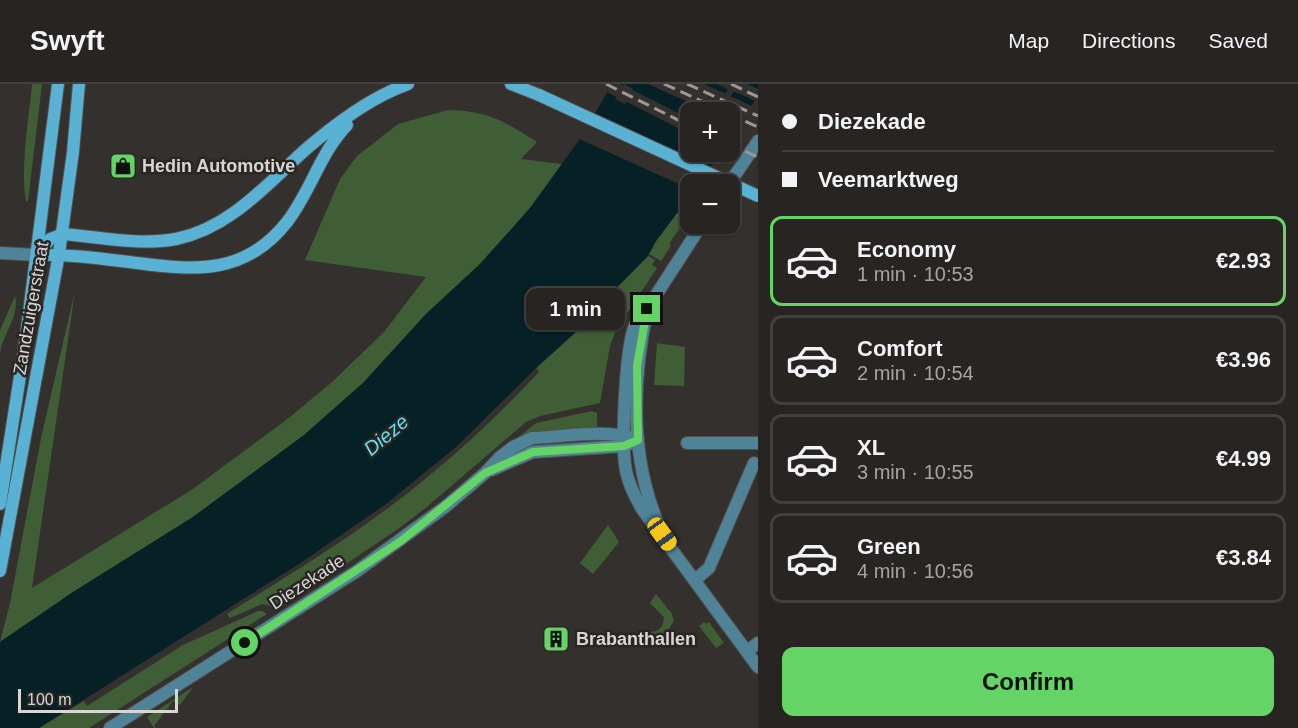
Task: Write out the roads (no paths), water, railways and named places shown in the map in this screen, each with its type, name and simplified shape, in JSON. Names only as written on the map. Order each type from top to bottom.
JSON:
[{"type":"main road","name":"Zandzuigerstraat","points":[[0,504],[14,425],[58,84]]},
{"type":"main road","name":"Zandzuigerstraat","points":[[0,571],[63,234],[79,84]]},
{"type":"main road","points":[[37,255],[50,239],[63,234],[152,242],[196,234],[225,220],[238,210],[319,138],[383,94],[408,84]]},
{"type":"main road","points":[[511,84],[758,196]]},
{"type":"main road","points":[[37,255],[59,255],[185,268],[221,266],[242,259],[266,244],[288,221],[329,147],[364,107]]},
{"type":"street","points":[[736,174],[758,141]]},
{"type":"street","points":[[696,234],[637,321],[632,336],[624,440],[625,464],[629,484],[642,509],[758,667]]},
{"type":"street","points":[[0,253],[37,255]]},
{"type":"street","points":[[647,309],[637,366],[638,440],[642,476],[662,534]]},
{"type":"street","name":"Diezekade","points":[[110,728],[366,565],[445,507],[513,447],[532,438],[638,440]]},
{"type":"street","points":[[687,444],[758,443]]},
{"type":"street","points":[[695,580],[709,568],[754,463]]},
{"type":"street","points":[[747,651],[758,643]]},
{"type":"water","name":"Dieze","points":[[612,84],[624,84],[729,84],[726,89],[728,90],[719,102],[680,102],[680,162],[714,162],[705,174],[680,174],[680,209],[656,241],[648,256],[580,325],[581,327],[456,447],[386,504],[302,562],[39,728],[0,728],[0,642],[73,592],[193,517],[304,435],[363,383],[426,314],[480,264],[530,208],[582,136]],"holes":[[[624,84],[633,89],[625,104],[615,99]]]},
{"type":"water","points":[[740,84],[758,84],[758,96],[740,122],[740,102],[727,102]]},
{"type":"railway","points":[[606,84],[680,121]]},
{"type":"railway","points":[[664,84],[704,102]]},
{"type":"railway","points":[[687,84],[758,116]]},
{"type":"railway","points":[[731,84],[758,97]]},
{"type":"railway","points":[[740,119],[758,127]]},
{"type":"railway","points":[[740,149],[758,157]]},
{"type":"place","name":"Hedin Automotive","points":[[123,166]]},
{"type":"place","name":"Brabanthallen","points":[[556,639]]}]
